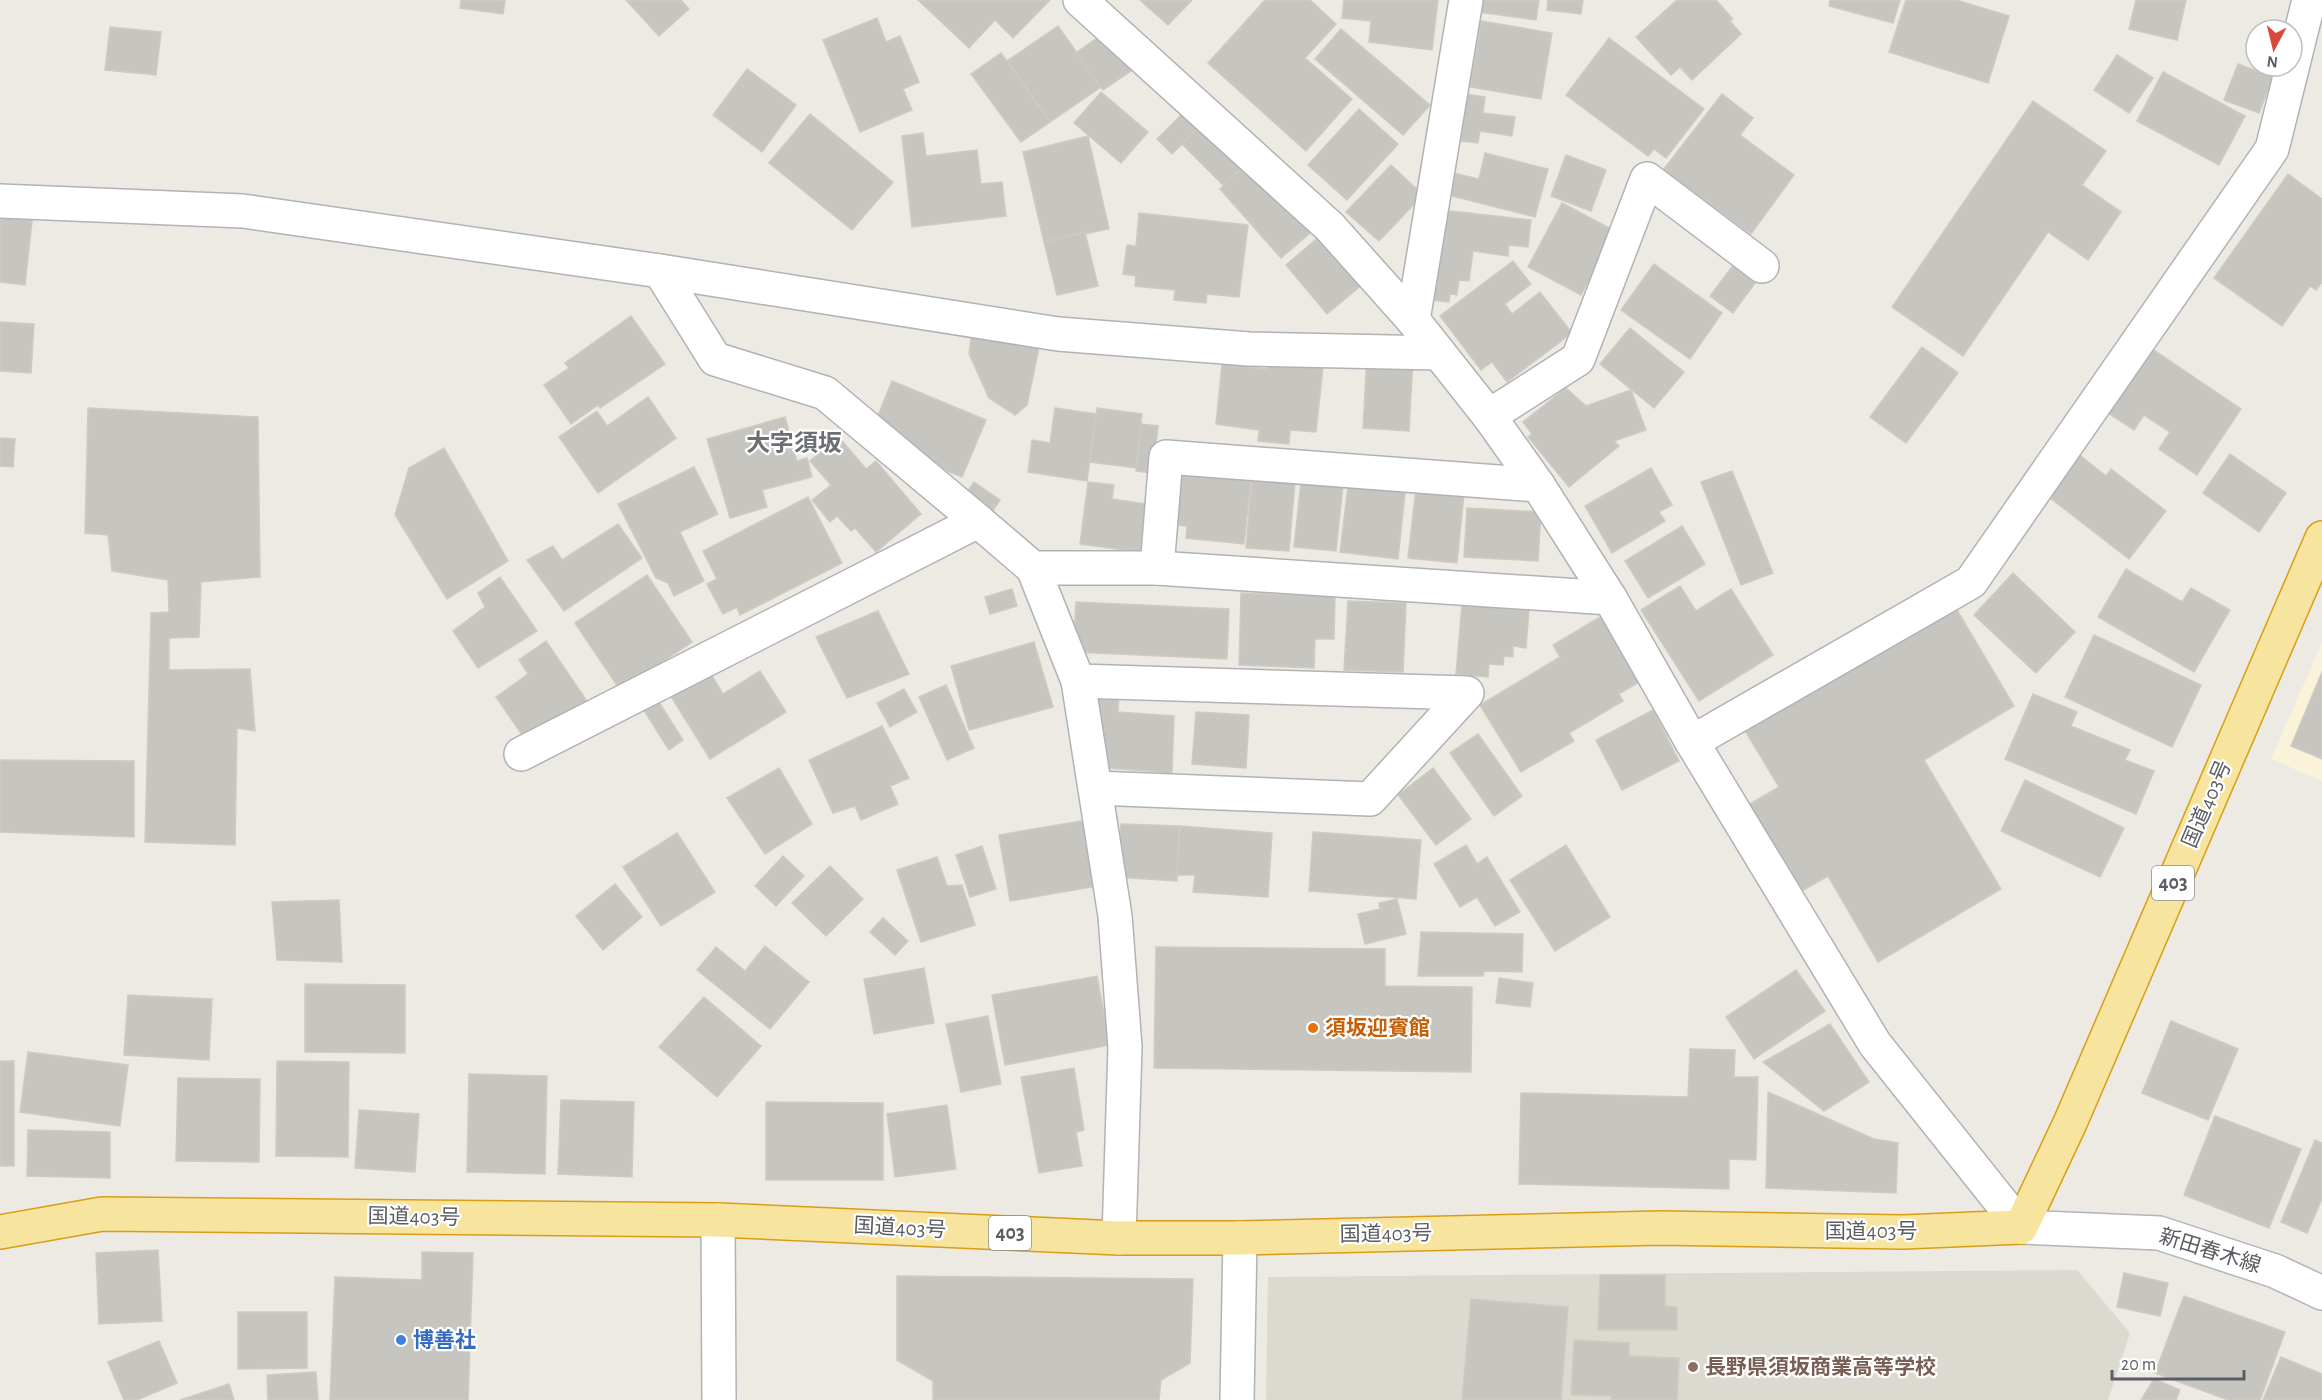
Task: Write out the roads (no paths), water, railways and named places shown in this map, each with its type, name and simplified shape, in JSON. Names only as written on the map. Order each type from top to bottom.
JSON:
[{"type":"highway","name":"国道403号","points":[[0,1232],[102,1214],[718,1220],[1119,1238],[1240,1238],[1660,1228],[1903,1232],[2021,1227],[2070,1123],[2322,538]]},
{"type":"street","points":[[1080,0],[1330,227],[1413,320],[1489,416],[1538,485],[1610,598],[1692,742],[1875,1044],[2021,1227]]},
{"type":"street","points":[[1413,320],[1466,0]]},
{"type":"street","points":[[1692,742],[1971,582],[2272,149],[2309,0]]},
{"type":"street","points":[[1489,416],[1578,359],[1647,179],[1762,266]]},
{"type":"street","points":[[0,201],[243,211],[660,271],[1058,334],[1249,349],[1439,353]]},
{"type":"street","points":[[660,271],[715,359],[825,393],[1033,568],[1078,681],[1115,916],[1125,1047],[1119,1238]]},
{"type":"street","points":[[1157,568],[1166,457],[1538,485]]},
{"type":"street","points":[[521,754],[978,521]]},
{"type":"street","points":[[1033,568],[1157,568],[1610,598]]},
{"type":"street","points":[[1078,681],[1467,693],[1370,799],[1095,788]]},
{"type":"street","points":[[718,1220],[719,1400]]},
{"type":"street","name":"新田春木線","points":[[2021,1227],[2159,1233],[2276,1271],[2322,1293]]},
{"type":"street","points":[[1237,1400],[1240,1238]]},
{"type":"place","name":"須坂迎賓館","points":[[1313,1028]]},
{"type":"place","name":"博善社","points":[[401,1340]]},
{"type":"place","name":"長野県須坂商業高等学校","points":[[1693,1367]]},
{"type":"district","name":"大字須坂","points":[[794,444]]}]
